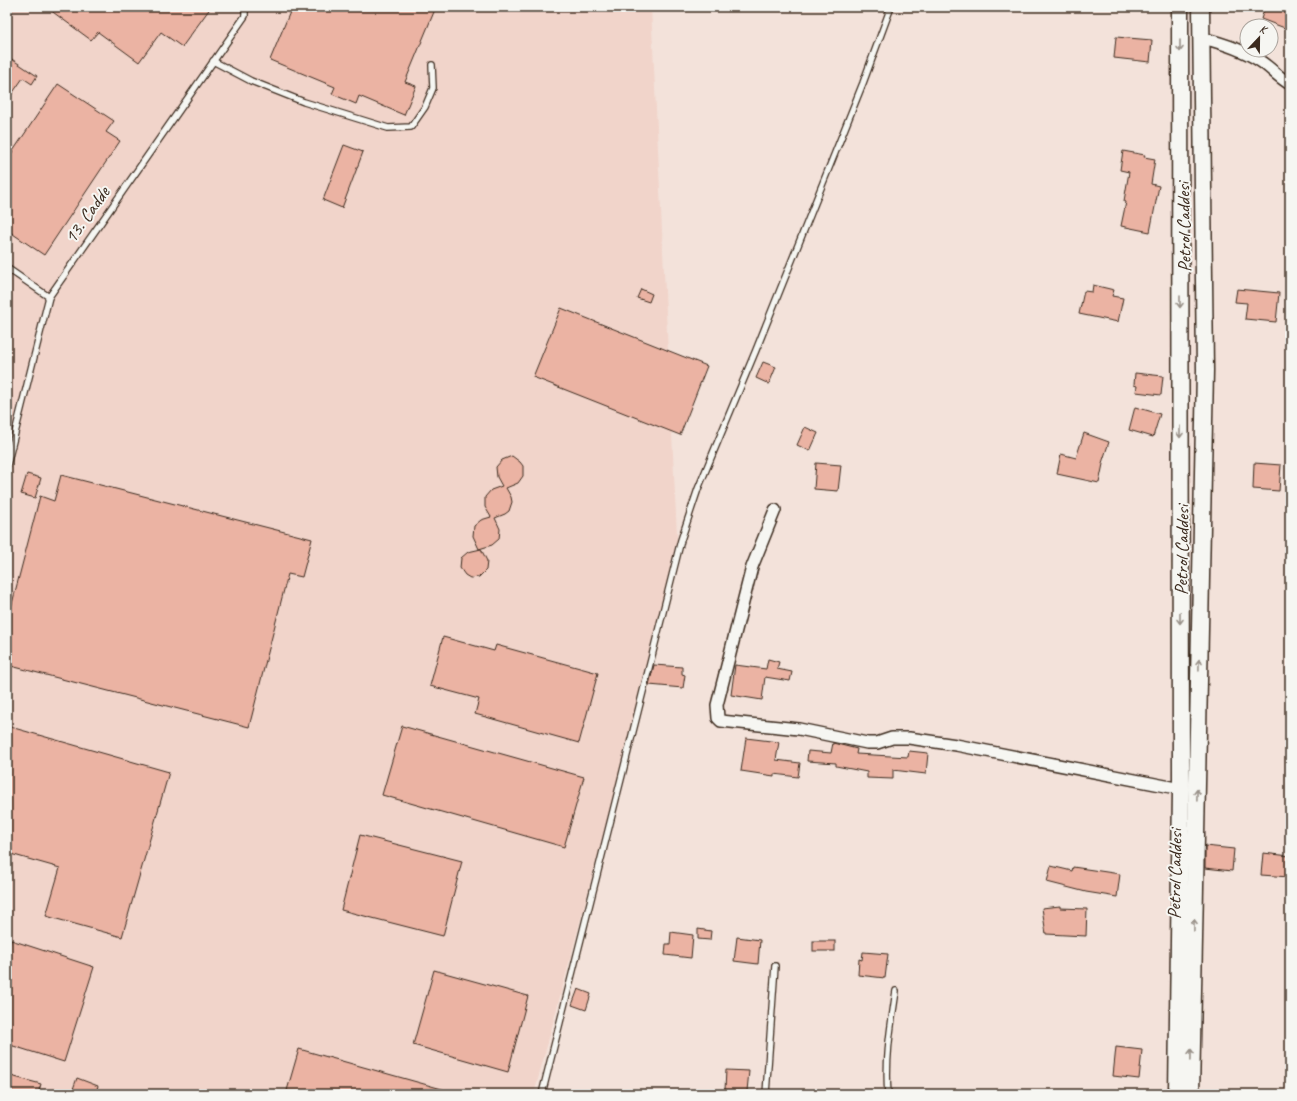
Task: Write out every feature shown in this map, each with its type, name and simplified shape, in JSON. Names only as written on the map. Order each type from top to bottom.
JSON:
[{"type":"main road","name":"Petrol Caddesi","points":[[1177,1094],[1181,789],[1180,7]]},
{"type":"main road","name":"Petrol Caddesi","points":[[1191,1094],[1205,370],[1201,7]]},
{"type":"street","points":[[1202,38],[1223,43],[1245,52],[1290,84]]},
{"type":"street","points":[[775,510],[750,575],[717,705],[718,718],[721,721],[799,729],[867,743],[877,743],[892,738],[909,738],[956,745],[1181,789]]},
{"type":"lane","name":"13. Cadde","points":[[7,465],[49,297],[245,16],[245,7]]},
{"type":"lane","points":[[542,1094],[681,540],[698,489],[759,342],[892,7]]},
{"type":"lane","points":[[213,61],[251,81],[304,102],[388,128],[411,127],[425,107],[433,88],[432,65]]},
{"type":"lane","points":[[7,268],[49,297]]},
{"type":"lane","points":[[766,1094],[775,966]]},
{"type":"lane","points":[[888,1094],[887,1061],[896,991]]},
{"type":"shaded area","points":[[7,7],[651,7],[678,556],[534,1094],[7,1094]]},
{"type":"building","points":[[46,7],[211,7],[182,47],[161,32],[139,62],[98,32],[91,40]]},
{"type":"building","points":[[292,7],[436,7],[405,82],[416,86],[404,115],[359,96],[356,104],[332,94],[335,87],[270,60]]},
{"type":"building","points":[[1265,7],[1290,7],[1290,30],[1279,26],[1279,18],[1261,18]]},
{"type":"building","points":[[1116,37],[1152,40],[1150,62],[1114,58]]},
{"type":"building","points":[[7,56],[37,76],[32,84],[23,78],[7,101]]},
{"type":"building","points":[[58,84],[114,121],[106,132],[120,141],[44,255],[7,230],[7,160]]},
{"type":"building","points":[[344,145],[363,152],[342,208],[323,200]]},
{"type":"building","points":[[1123,151],[1145,155],[1144,157],[1155,159],[1151,184],[1159,186],[1150,232],[1121,226],[1126,202],[1124,201],[1129,172],[1120,170]]},
{"type":"building","points":[[1093,285],[1114,290],[1112,296],[1123,298],[1118,322],[1079,314],[1084,291],[1092,292]]},
{"type":"building","points":[[641,289],[652,294],[649,302],[637,298]]},
{"type":"building","points":[[1237,289],[1279,293],[1276,322],[1245,319],[1247,303],[1235,302]]},
{"type":"building","points":[[561,308],[707,366],[680,435],[533,377]]},
{"type":"building","points":[[763,362],[776,367],[769,384],[756,378]]},
{"type":"building","points":[[1135,373],[1163,376],[1161,395],[1136,392],[1137,386],[1134,385]]},
{"type":"building","points":[[1135,407],[1160,414],[1153,437],[1129,430]]},
{"type":"building","points":[[805,427],[818,433],[810,451],[797,445]]},
{"type":"building","points":[[1084,433],[1109,442],[1102,463],[1099,483],[1057,474],[1061,454],[1076,458]]},
{"type":"building","points":[[512,456],[523,466],[523,476],[518,483],[506,488],[512,502],[509,511],[495,518],[500,529],[499,539],[492,545],[479,549],[473,536],[474,526],[481,520],[491,517],[485,507],[485,497],[491,490],[502,486],[497,477],[496,467],[502,460]]},
{"type":"building","points":[[816,463],[841,465],[838,491],[814,489]]},
{"type":"building","points":[[1254,463],[1281,465],[1279,491],[1253,489]]},
{"type":"building","points":[[27,474],[41,478],[35,498],[21,494]]},
{"type":"building","points":[[61,475],[312,539],[302,577],[288,574],[249,727],[7,665],[7,623],[40,496],[54,501]]},
{"type":"building","points":[[481,549],[487,561],[486,570],[479,577],[470,578],[465,575],[460,568],[461,558],[468,552]]},
{"type":"building","points":[[443,637],[494,651],[496,645],[598,673],[579,743],[475,714],[479,699],[430,686]]},
{"type":"building","points":[[768,659],[779,662],[777,669],[792,672],[790,681],[765,677],[762,700],[731,695],[735,665],[766,669]]},
{"type":"building","points":[[654,665],[682,667],[682,674],[685,675],[683,688],[649,685]]},
{"type":"building","points":[[7,726],[169,772],[122,937],[46,916],[60,868],[7,853]]},
{"type":"building","points":[[402,726],[584,777],[564,847],[382,795]]},
{"type":"building","points":[[746,738],[779,742],[776,760],[800,763],[798,777],[774,774],[774,776],[741,771]]},
{"type":"building","points":[[833,743],[857,749],[856,754],[908,757],[909,751],[928,753],[926,774],[893,770],[893,779],[867,778],[867,772],[836,766],[836,763],[807,761],[808,751],[831,753]]},
{"type":"building","points":[[360,835],[462,861],[443,936],[341,910]]},
{"type":"building","points":[[1205,846],[1234,849],[1232,871],[1205,868]]},
{"type":"building","points":[[1263,853],[1290,856],[1289,877],[1261,875]]},
{"type":"building","points":[[1051,866],[1072,871],[1073,867],[1120,874],[1117,897],[1086,892],[1047,882]]},
{"type":"building","points":[[1060,906],[1060,908],[1087,909],[1086,936],[1046,934],[1042,908]]},
{"type":"building","points":[[698,929],[711,931],[710,940],[698,939]]},
{"type":"building","points":[[671,932],[693,935],[691,958],[665,955],[666,944],[670,944]]},
{"type":"building","points":[[737,937],[760,940],[758,964],[734,961]]},
{"type":"building","points":[[11,940],[94,967],[64,1062],[7,1044],[7,953]]},
{"type":"building","points":[[813,941],[835,941],[835,951],[813,951]]},
{"type":"building","points":[[863,952],[888,954],[885,978],[858,975],[859,959],[862,960]]},
{"type":"building","points":[[434,970],[528,996],[508,1072],[413,1045]]},
{"type":"building","points":[[578,989],[591,994],[586,1010],[572,1005]]},
{"type":"building","points":[[1116,1047],[1142,1050],[1139,1079],[1113,1076]]},
{"type":"building","points":[[299,1049],[449,1091],[448,1094],[286,1094]]},
{"type":"building","points":[[726,1070],[749,1071],[747,1091],[725,1090]]},
{"type":"building","points":[[7,1075],[41,1084],[38,1094],[7,1094]]},
{"type":"building","points":[[77,1078],[98,1086],[95,1094],[84,1094],[73,1089]]}]
